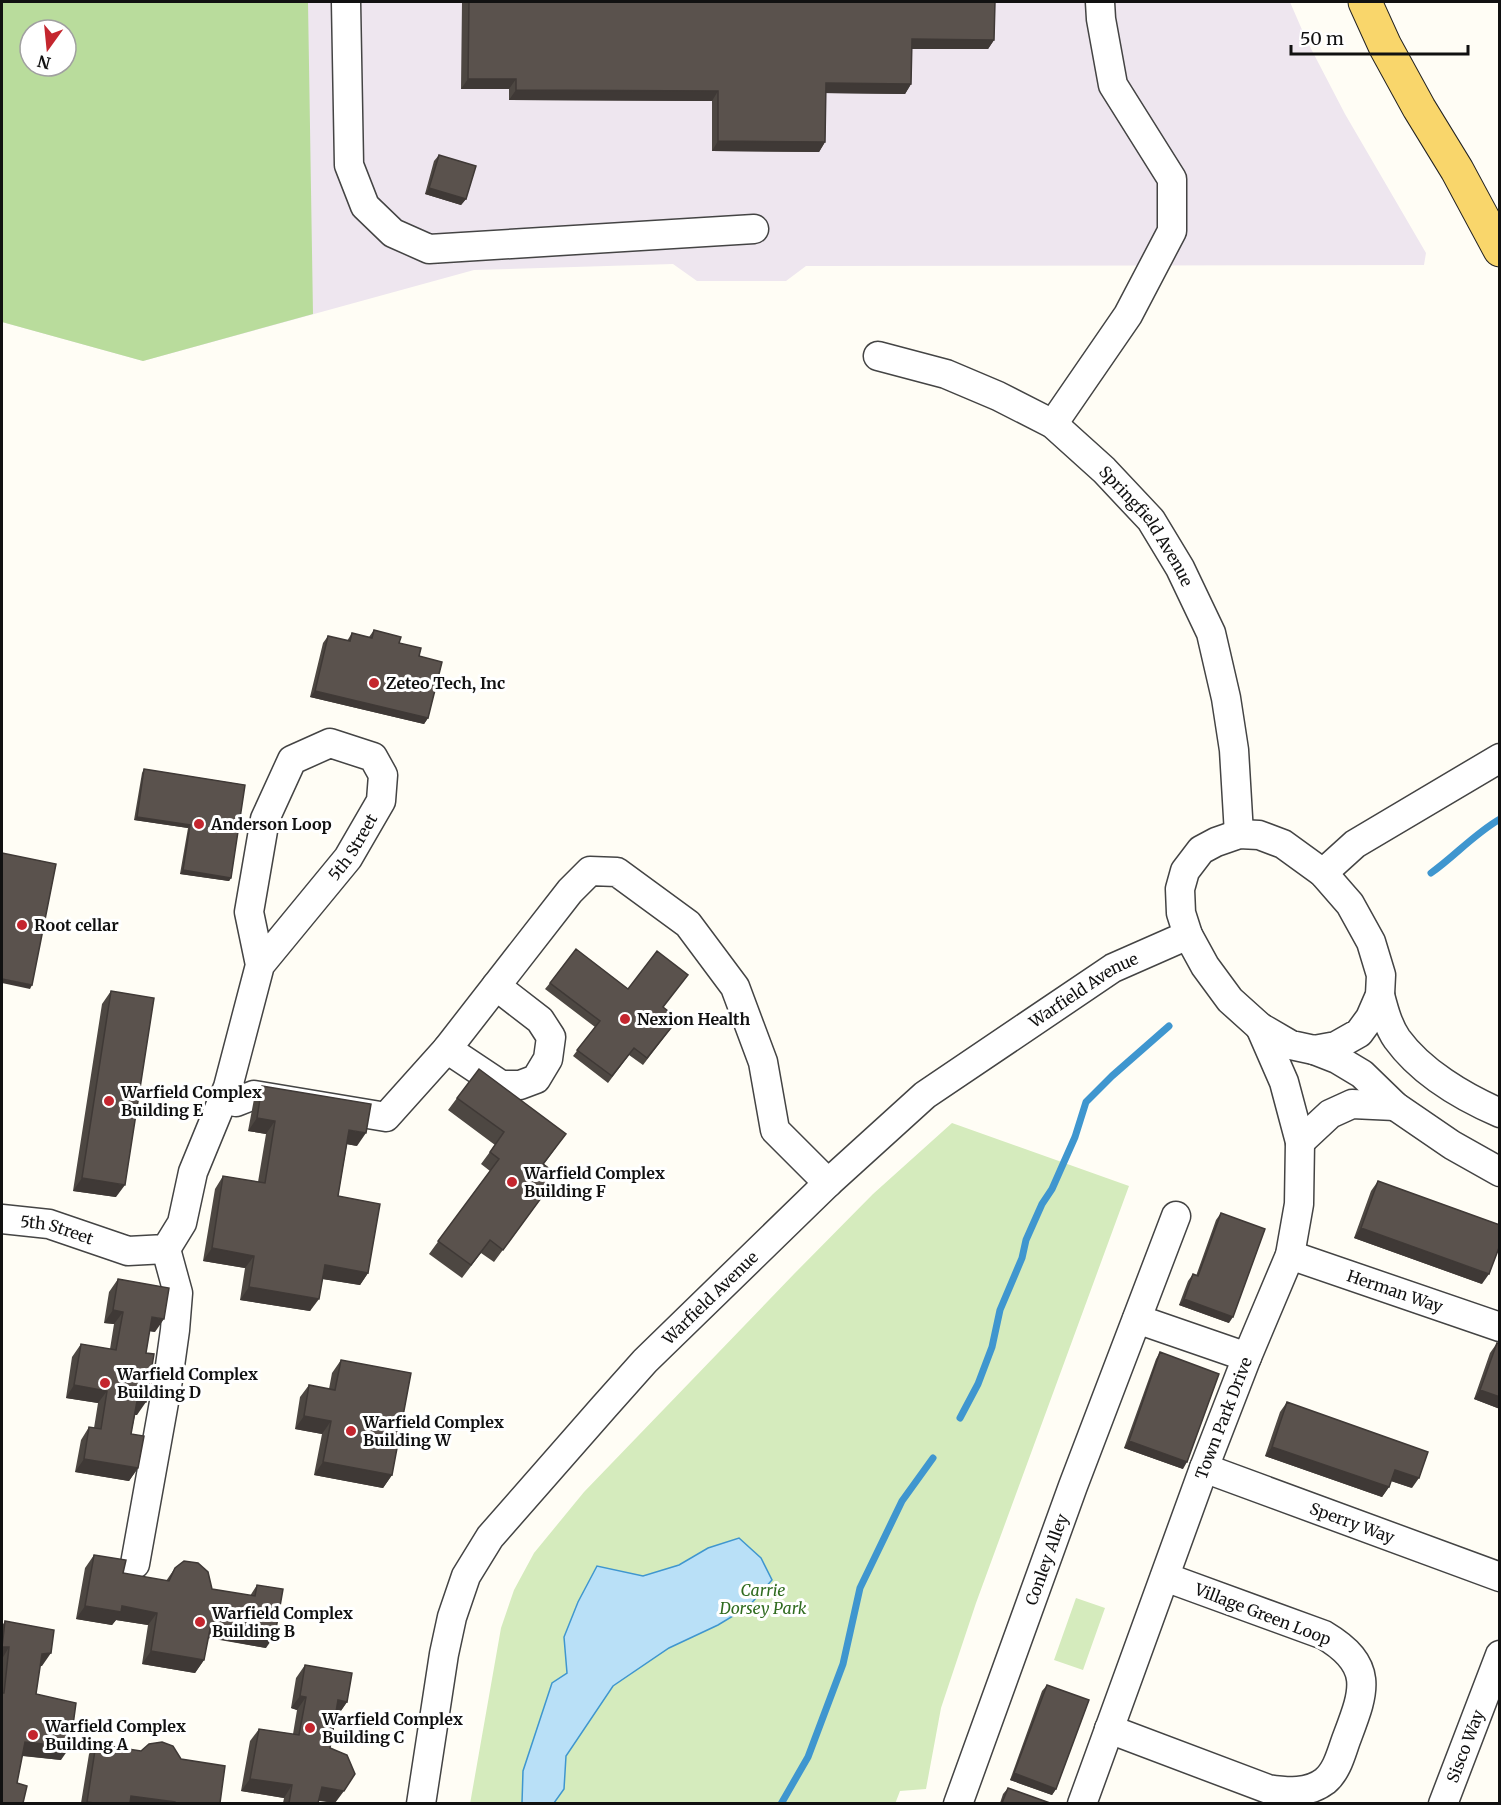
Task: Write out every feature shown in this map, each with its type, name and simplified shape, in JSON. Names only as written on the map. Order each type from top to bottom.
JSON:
[{"type":"main road","points":[[1365,2],[1390,56],[1457,170],[1500,250]]},
{"type":"main road","points":[[1457,170],[1500,225]]},
{"type":"street","points":[[346,2],[349,165],[365,206],[393,233],[429,249],[754,229]]},
{"type":"street","points":[[1053,423],[1128,315],[1172,231],[1172,180],[1113,85],[1100,2]]},
{"type":"street","name":"Springfield Avenue","points":[[878,356],[946,374],[1053,423],[1104,470],[1151,520],[1180,568],[1211,633],[1226,698],[1234,750],[1239,834]]},
{"type":"street","name":"5th Street","points":[[2,1219],[49,1224],[128,1251],[166,1250],[182,1223],[193,1172],[228,1087],[260,965],[348,858],[381,801],[383,775],[373,757],[330,743],[292,760],[265,819],[249,912],[260,965]]},
{"type":"street","points":[[1323,873],[1355,844],[1500,758]]},
{"type":"street","points":[[1499,1172],[1452,1145],[1395,1106],[1362,1074],[1337,1059],[1314,1050],[1291,1045],[1260,1027],[1230,1000],[1205,966],[1188,934],[1181,913],[1180,889],[1185,871],[1201,849],[1239,834],[1259,835],[1283,844],[1323,873],[1350,904],[1371,942],[1381,975],[1380,995],[1387,1020],[1397,1039],[1419,1064],[1472,1101],[1500,1113]]},
{"type":"street","points":[[223,1099],[236,1102],[254,1095],[387,1118],[447,1049],[570,891],[590,871],[617,872],[688,924],[735,987],[763,1062],[775,1130],[828,1183]]},
{"type":"street","name":"Warfield Avenue","points":[[421,1803],[444,1654],[452,1617],[466,1576],[490,1537],[645,1361],[828,1183],[925,1095],[1113,968],[1188,934]]},
{"type":"street","points":[[447,1049],[501,1084],[520,1085],[536,1078],[549,1059],[551,1037],[540,1020],[496,986]]},
{"type":"street","points":[[1314,1050],[1336,1046],[1359,1033],[1370,1018],[1380,995]]},
{"type":"street","name":"Town Park Drive","points":[[1082,1803],[1204,1468],[1290,1255],[1299,1204],[1300,1142],[1284,1082],[1260,1027]]},
{"type":"street","points":[[1300,1142],[1330,1114],[1352,1104],[1395,1106]]},
{"type":"street","name":"Conley Alley","points":[[958,1803],[1069,1497],[1176,1216]]},
{"type":"street","points":[[135,1564],[175,1330],[178,1293],[166,1250]]},
{"type":"street","name":"Herman Way","points":[[1290,1255],[1500,1327]]},
{"type":"street","points":[[1137,1319],[1247,1357]]},
{"type":"street","name":"Sperry Way","points":[[1204,1468],[1500,1577]]},
{"type":"street","name":"Village Green Loop","points":[[1109,1729],[1268,1789],[1293,1792],[1311,1788],[1326,1780],[1337,1765],[1345,1744],[1360,1701],[1362,1682],[1352,1656],[1341,1645],[1324,1635],[1165,1577]]},
{"type":"street","name":"Sisco Way","points":[[1443,1803],[1500,1655]]},
{"type":"shaded area","points":[[2,2],[1290,2],[1306,39],[1345,114],[1426,253],[1424,265],[806,266],[786,281],[697,281],[673,264],[474,270],[143,361],[2,322]]},
{"type":"green space","points":[[2,2],[308,2],[313,314],[143,361],[2,322]]},
{"type":"green space","name":"Carrie Dorsey Park","points":[[952,1123],[1129,1186],[976,1603],[941,1708],[926,1789],[900,1791],[895,1804],[470,1804],[501,1628],[514,1590],[534,1553],[584,1492],[794,1274],[873,1194]]},
{"type":"green space","points":[[1076,1598],[1105,1608],[1083,1670],[1054,1660]]},
{"type":"water","points":[[739,1538],[761,1558],[772,1580],[748,1607],[718,1625],[669,1648],[613,1686],[566,1756],[564,1789],[554,1803],[522,1803],[523,1771],[552,1683],[567,1673],[564,1637],[578,1602],[597,1566],[643,1576],[679,1565],[708,1548]]},
{"type":"building","points":[[469,2],[995,2],[994,40],[912,39],[911,84],[826,83],[825,142],[718,141],[718,91],[516,90],[516,79],[468,79]]},
{"type":"building","points":[[439,155],[476,166],[466,199],[429,188]]},
{"type":"building","name":"Zeteo Tech, Inc","points":[[374,630],[401,637],[399,643],[421,648],[419,656],[442,662],[428,718],[315,691],[328,636],[350,641],[352,633],[372,638]]},
{"type":"building","name":"Anderson Loop","points":[[144,769],[245,785],[231,878],[183,870],[190,825],[137,817]]},
{"type":"building","name":"Root cellar","points":[[2,853],[56,864],[32,985],[2,979]]},
{"type":"building","name":"Nexion Health","points":[[576,949],[628,989],[657,951],[688,975],[663,1007],[678,1019],[647,1058],[634,1048],[612,1076],[577,1050],[600,1021],[550,983]]},
{"type":"building","name":"Warfield Complex Building E","points":[[111,991],[154,998],[125,1185],[82,1178]]},
{"type":"building","name":"Warfield Complex Building F","points":[[479,1069],[566,1134],[543,1164],[558,1175],[503,1250],[490,1240],[471,1265],[438,1241],[499,1159],[490,1152],[504,1132],[457,1098]]},
{"type":"building","points":[[262,1086],[371,1104],[366,1133],[349,1130],[338,1196],[380,1204],[368,1273],[325,1265],[319,1299],[249,1287],[254,1256],[212,1248],[223,1176],[265,1183],[275,1121],[257,1118]]},
{"type":"building","points":[[1378,1181],[1500,1225],[1500,1245],[1489,1274],[1361,1228]]},
{"type":"building","points":[[1221,1213],[1265,1229],[1233,1317],[1184,1299],[1193,1274],[1198,1276]]},
{"type":"building","name":"Warfield Complex Building D","points":[[118,1279],[169,1288],[164,1319],[152,1317],[146,1353],[154,1354],[146,1402],[137,1401],[131,1434],[144,1436],[138,1468],[84,1459],[89,1427],[101,1429],[107,1391],[74,1385],[81,1344],[116,1350],[123,1312],[113,1310]]},
{"type":"building","points":[[1497,1343],[1500,1344],[1500,1397],[1480,1390]]},
{"type":"building","points":[[1160,1352],[1219,1374],[1187,1462],[1129,1441]]},
{"type":"building","name":"Warfield Complex Building W","points":[[341,1360],[411,1373],[392,1475],[323,1462],[331,1421],[304,1416],[309,1385],[335,1390]]},
{"type":"building","points":[[1287,1402],[1428,1452],[1419,1478],[1395,1470],[1389,1487],[1272,1447]]},
{"type":"building","name":"Warfield Complex Building B","points":[[94,1555],[126,1560],[123,1573],[169,1581],[175,1568],[184,1561],[198,1563],[208,1572],[212,1589],[255,1596],[257,1585],[283,1589],[275,1635],[211,1624],[204,1660],[151,1651],[157,1613],[122,1606],[121,1612],[85,1606]]},
{"type":"building","name":"Warfield Complex Building A","points":[[5,1621],[54,1630],[51,1653],[42,1654],[36,1694],[76,1703],[70,1747],[25,1742],[17,1783],[27,1786],[23,1803],[2,1803],[2,1693],[4,1693],[9,1647],[2,1647]]},
{"type":"building","name":"Warfield Complex Building C","points":[[305,1665],[352,1673],[347,1702],[338,1700],[330,1748],[347,1755],[355,1774],[344,1791],[322,1787],[318,1803],[289,1803],[292,1785],[250,1779],[259,1729],[299,1735],[306,1697],[300,1696]]},
{"type":"building","points":[[1047,1685],[1089,1700],[1056,1789],[1014,1773]]},
{"type":"building","points":[[162,1742],[173,1746],[181,1759],[225,1766],[220,1803],[175,1803],[131,1796],[130,1803],[87,1802],[96,1744],[141,1751],[149,1744]]},
{"type":"building","points":[[1008,1788],[1050,1803],[1002,1803]]},
{"type":"waterway","points":[[1431,873],[1500,819]]},
{"type":"waterway","points":[[960,1418],[978,1384],[992,1347],[1000,1310],[1022,1258],[1026,1240],[1075,1137],[1086,1102],[1169,1026]]},
{"type":"waterway","points":[[781,1804],[808,1757],[843,1664],[860,1588],[902,1501],[933,1458]]},
{"type":"place","name":"Zeteo Tech, Inc","points":[[374,683]]},
{"type":"place","name":"Anderson Loop","points":[[199,824]]},
{"type":"place","name":"Root cellar","points":[[22,925]]},
{"type":"place","name":"Nexion Health","points":[[625,1019]]},
{"type":"place","name":"Warfield Complex Building E","points":[[109,1101]]},
{"type":"place","name":"Warfield Complex Building F","points":[[512,1182]]},
{"type":"place","name":"Warfield Complex Building D","points":[[105,1383]]},
{"type":"place","name":"Warfield Complex Building W","points":[[351,1431]]},
{"type":"place","name":"Warfield Complex Building B","points":[[200,1622]]},
{"type":"place","name":"Warfield Complex Building C","points":[[310,1728]]},
{"type":"place","name":"Warfield Complex Building A","points":[[33,1735]]}]
